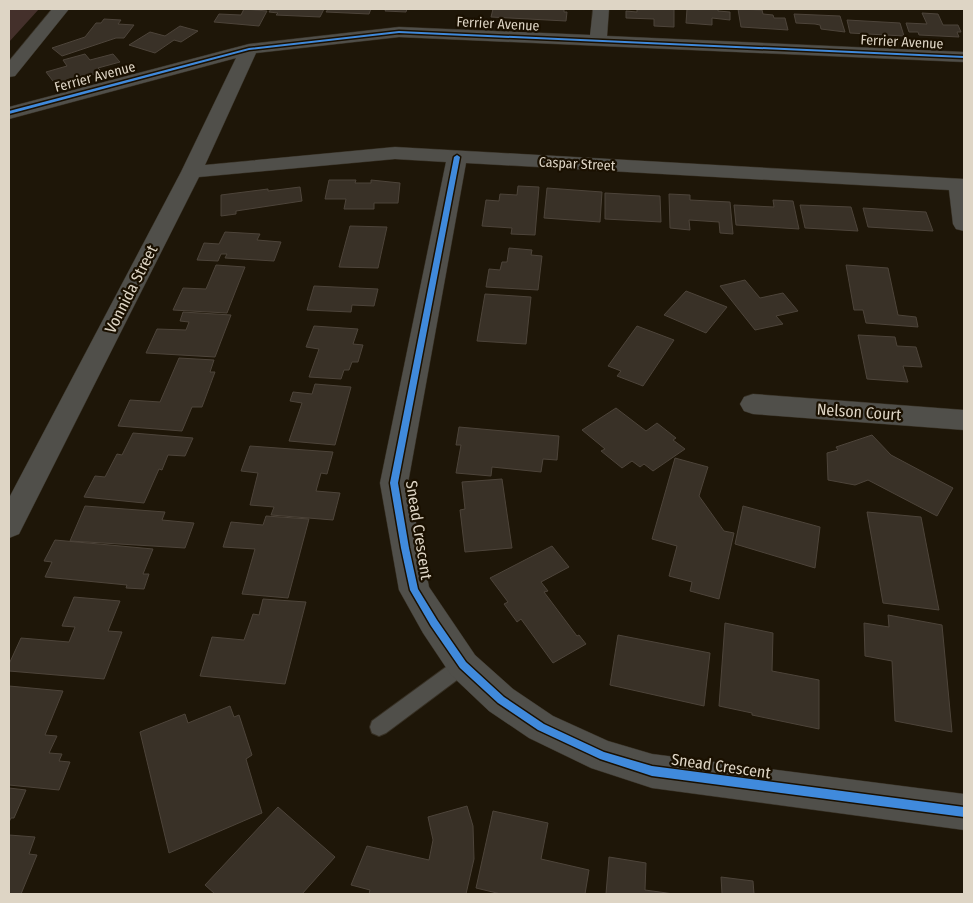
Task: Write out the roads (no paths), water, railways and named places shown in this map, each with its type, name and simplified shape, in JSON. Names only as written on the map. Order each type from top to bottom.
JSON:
[{"type":"street","points":[[9,72],[60,9]]},
{"type":"street","points":[[598,41],[600,9]]},
{"type":"street","name":"Ferrier Avenue","points":[[9,113],[249,49],[399,32],[964,57]]},
{"type":"street","name":"Vonnida Street","points":[[9,526],[191,172],[249,49]]},
{"type":"street","name":"Caspar Street","points":[[191,172],[368,154],[395,153],[962,185]]},
{"type":"street","name":"Snead Crescent","points":[[458,157],[394,483],[414,590],[463,665],[501,700],[541,727],[603,756],[644,768],[713,780],[964,812]]},
{"type":"street","points":[[962,185],[964,224]]},
{"type":"street","name":"Nelson Court","points":[[753,404],[964,420]]},
{"type":"lane","points":[[379,727],[463,665]]}]
